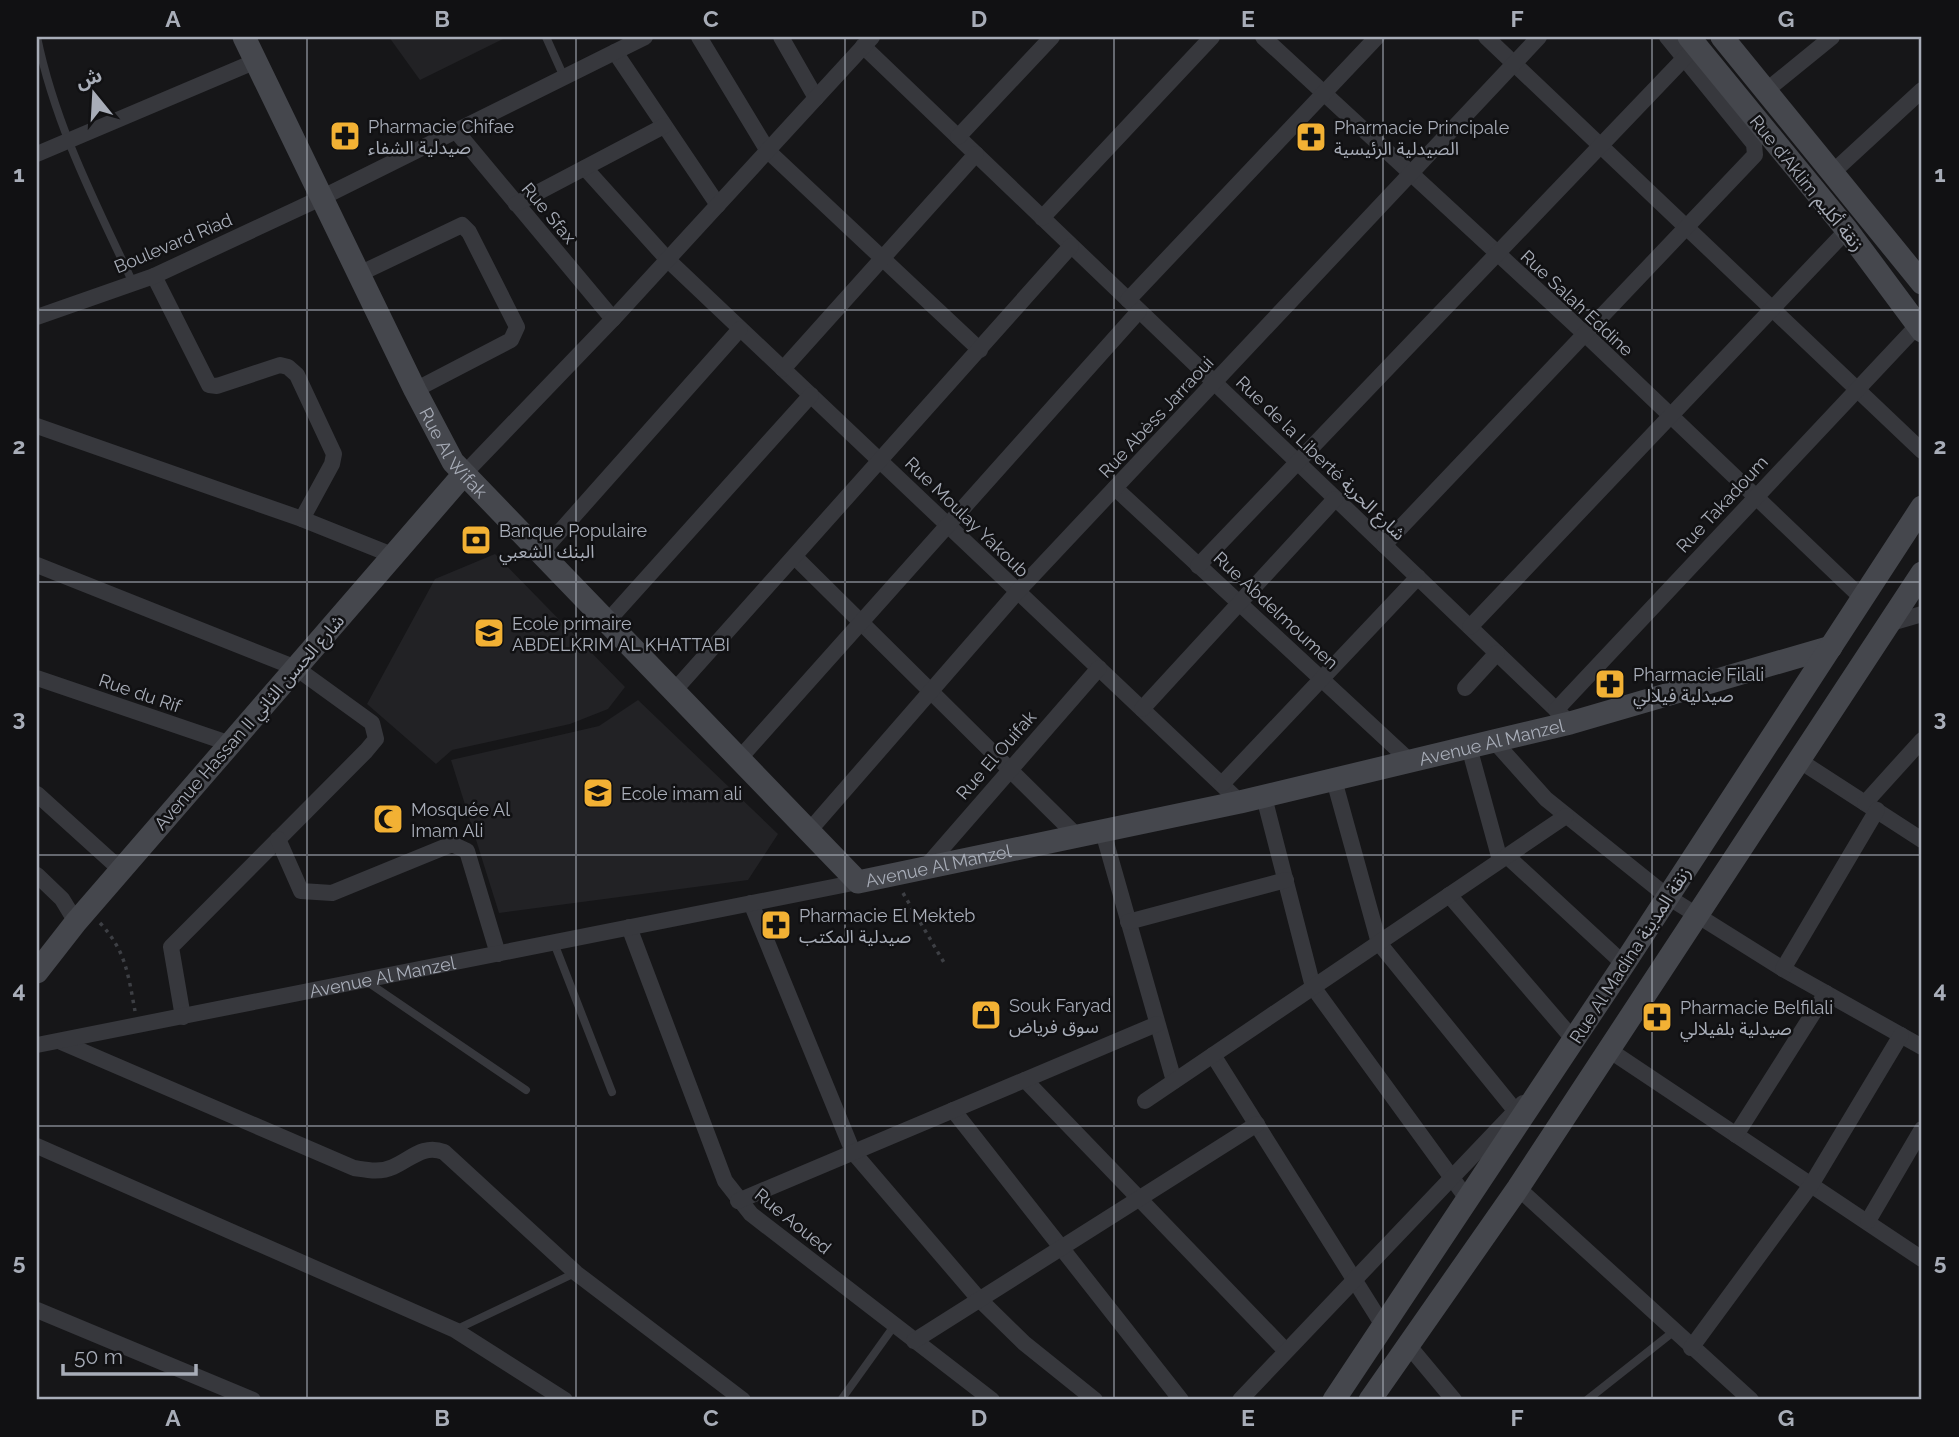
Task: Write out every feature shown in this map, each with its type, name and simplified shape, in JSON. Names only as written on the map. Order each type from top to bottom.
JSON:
[{"type":"street","name":"Rue Al Wifak","points":[[244,37],[415,390],[463,475],[858,882]]},
{"type":"street","name":"Boulevard Riad","points":[[37,317],[155,275],[321,198],[645,37]]},
{"type":"street","points":[[699,37],[768,151],[980,350]]},
{"type":"street","points":[[781,37],[816,98]]},
{"type":"street","points":[[958,137],[1052,37]]},
{"type":"street","points":[[1042,218],[1212,37]]},
{"type":"street","name":"Rue Salah Eddine","points":[[1263,37],[1584,333],[1863,599]]},
{"type":"street","points":[[739,759],[949,526],[1133,305],[1377,37]]},
{"type":"street","points":[[1486,37],[1922,451]]},
{"type":"street","name":"Rue Abèss Jarraoui","points":[[808,831],[1018,592],[1539,37]]},
{"type":"street","points":[[1384,545],[1756,152],[1754,144],[1690,48],[1667,37]]},
{"type":"street","name":"Rue d’Aklim زنقة أكليم","points":[[1723,37],[1922,283]]},
{"type":"street","points":[[1767,90],[1832,37]]},
{"type":"street","points":[[463,475],[668,260],[867,41]]},
{"type":"street","name":"Rue de la Liberté شارع الحرية","points":[[867,41],[958,137],[1563,716]]},
{"type":"street","points":[[1198,566],[1495,253],[1601,146],[1690,48]]},
{"type":"street","name":"Rue d’Aklim زنقة أكليم","points":[[1690,48],[1847,230],[1920,328]]},
{"type":"street","points":[[615,52],[718,205]]},
{"type":"street","points":[[37,154],[256,61]]},
{"type":"street","points":[[1833,172],[1922,92]]},
{"type":"street","points":[[516,204],[664,126]]},
{"type":"street","name":"Rue Sfax","points":[[456,131],[612,319]]},
{"type":"street","points":[[783,369],[976,154]]},
{"type":"street","name":"Rue Moulay Yakoub","points":[[585,168],[668,260],[1240,802]]},
{"type":"street","points":[[359,274],[461,225],[469,232],[517,327],[512,340],[415,390]]},
{"type":"street","points":[[1470,627],[1847,230]]},
{"type":"street","points":[[673,692],[1071,246]]},
{"type":"street","points":[[155,275],[209,385],[217,386],[280,365],[288,367],[297,375],[334,454],[332,464],[302,519]]},
{"type":"street","name":"Rue Takadoum","points":[[1563,716],[1755,498],[1857,389],[1920,328]]},
{"type":"street","points":[[540,554],[740,329]]},
{"type":"street","points":[[606,623],[811,396]]},
{"type":"street","points":[[37,426],[302,519],[392,555]]},
{"type":"street","name":"Avenue Hassan II شارع الحسن الثاني","points":[[37,972],[121,870],[463,475]]},
{"type":"street","name":"Rue Abdelmoumen","points":[[1115,488],[1410,761]]},
{"type":"street","points":[[1142,709],[1335,499]]},
{"type":"street","name":"Rue Al Madina زنقة المدينة","points":[[1334,1400],[1468,1200],[1518,1115],[1548,1079],[1574,1040],[1922,507]]},
{"type":"street","points":[[795,557],[1079,838]]},
{"type":"street","points":[[37,565],[296,668],[372,723],[376,739],[171,947],[183,1017]]},
{"type":"street","name":"Rue Al Madina زنقة المدينة","points":[[1370,1400],[1518,1188],[1922,573]]},
{"type":"street","points":[[1222,784],[1418,577]]},
{"type":"street","points":[[1891,623],[1922,614]]},
{"type":"street","name":"Avenue Al Manzel","points":[[37,1045],[1079,838],[1264,797],[1494,741],[1563,716],[1831,647]]},
{"type":"street","points":[[1465,688],[1497,653]]},
{"type":"street","name":"Rue El Ouifak","points":[[924,869],[1099,668]]},
{"type":"street","name":"Rue du Rif","points":[[37,678],[231,744]]},
{"type":"street","points":[[1783,969],[1871,806],[1922,740]]},
{"type":"street","points":[[1494,741],[1527,781],[1566,816],[1668,897],[1783,969],[1922,1047]]},
{"type":"street","points":[[1469,747],[1503,858],[1624,964]]},
{"type":"street","points":[[1800,761],[1922,840]]},
{"type":"street","points":[[1240,1400],[1451,1176],[1518,1115],[1379,943],[1334,780]]},
{"type":"street","points":[[37,794],[121,870]]},
{"type":"street","points":[[1264,797],[1313,987],[1468,1200]]},
{"type":"street","points":[[1145,1101],[1566,816]]},
{"type":"street","points":[[1103,832],[1174,1081]]},
{"type":"street","points":[[278,839],[302,891],[332,893],[452,844],[467,851],[498,954]]},
{"type":"street","points":[[37,875],[82,916]]},
{"type":"street","points":[[1128,922],[1286,880]]},
{"type":"street","points":[[1449,895],[1574,1040]]},
{"type":"street","points":[[751,903],[853,1152],[979,1300],[1024,1343],[1095,1400]]},
{"type":"street","name":"Rue Aoued","points":[[629,927],[725,1181],[738,1201],[751,1214],[992,1400]]},
{"type":"street","points":[[1736,1135],[1826,993]]},
{"type":"street","points":[[738,1201],[1157,1024]]},
{"type":"street","points":[[1691,1348],[1811,1185],[1901,1035]]},
{"type":"street","points":[[61,1042],[354,1168],[373,1171],[391,1168],[427,1149],[444,1152],[576,1273],[743,1400]]},
{"type":"street","points":[[1609,1051],[1922,1259]]},
{"type":"street","points":[[1213,1055],[1384,1327]]},
{"type":"street","points":[[1025,1080],[1286,1351]]},
{"type":"street","points":[[953,1110],[1181,1400]]},
{"type":"street","points":[[914,1341],[1256,1124]]},
{"type":"street","points":[[1868,1221],[1922,1129]]},
{"type":"street","points":[[37,1146],[455,1330],[565,1400]]},
{"type":"street","points":[[1518,1188],[1673,1332],[1751,1400]]},
{"type":"street","points":[[37,1310],[253,1400]]},
{"type":"street","points":[[1408,1345],[1454,1400]]},
{"type":"lane","points":[[38,37],[46,81],[67,143],[133,283]]},
{"type":"lane","points":[[546,37],[564,77]]},
{"type":"lane","points":[[554,943],[612,1092]]},
{"type":"lane","points":[[366,981],[526,1090]]},
{"type":"lane","points":[[455,1330],[576,1273]]},
{"type":"lane","points":[[841,1400],[894,1326]]},
{"type":"lane","points":[[1587,1400],[1673,1332]]},
{"type":"path","points":[[895,875],[916,919],[946,966]]},
{"type":"path","points":[[82,916],[117,941],[124,957],[138,1026]]},
{"type":"shaded area","points":[[389,37],[507,37],[420,80]]},
{"type":"shaded area","name":"Ecole primaire ABDELKRIM AL KHATTABI","points":[[495,554],[625,687],[608,709],[570,724],[452,750],[436,764],[367,704],[435,579]]},
{"type":"shaded area","name":"Ecole imam ali","points":[[638,700],[778,834],[748,880],[499,913],[451,760],[599,726]]},
{"type":"place","name":"Pharmacie Chifae صيدلية الشفاء","points":[[345,136]]},
{"type":"place","name":"Pharmacie Principale الصيدلية الرئيسية","points":[[1311,137]]},
{"type":"place","name":"Banque Populaire البنك الشعبي","points":[[476,540]]},
{"type":"place","name":"Ecole primaire ABDELKRIM AL KHATTABI","points":[[489,633]]},
{"type":"place","name":"Pharmacie Filali صيدلية فيلالي","points":[[1610,684]]},
{"type":"place","name":"Ecole imam ali","points":[[598,793]]},
{"type":"place","name":"Mosquée Al Imam Ali","points":[[388,819]]},
{"type":"place","name":"Pharmacie El Mekteb صيدلية المكتب","points":[[776,925]]},
{"type":"place","name":"Souk Faryad سوق فرياض","points":[[986,1015]]},
{"type":"place","name":"Pharmacie Belfilali صيدلية بلفيلالي","points":[[1657,1017]]}]
